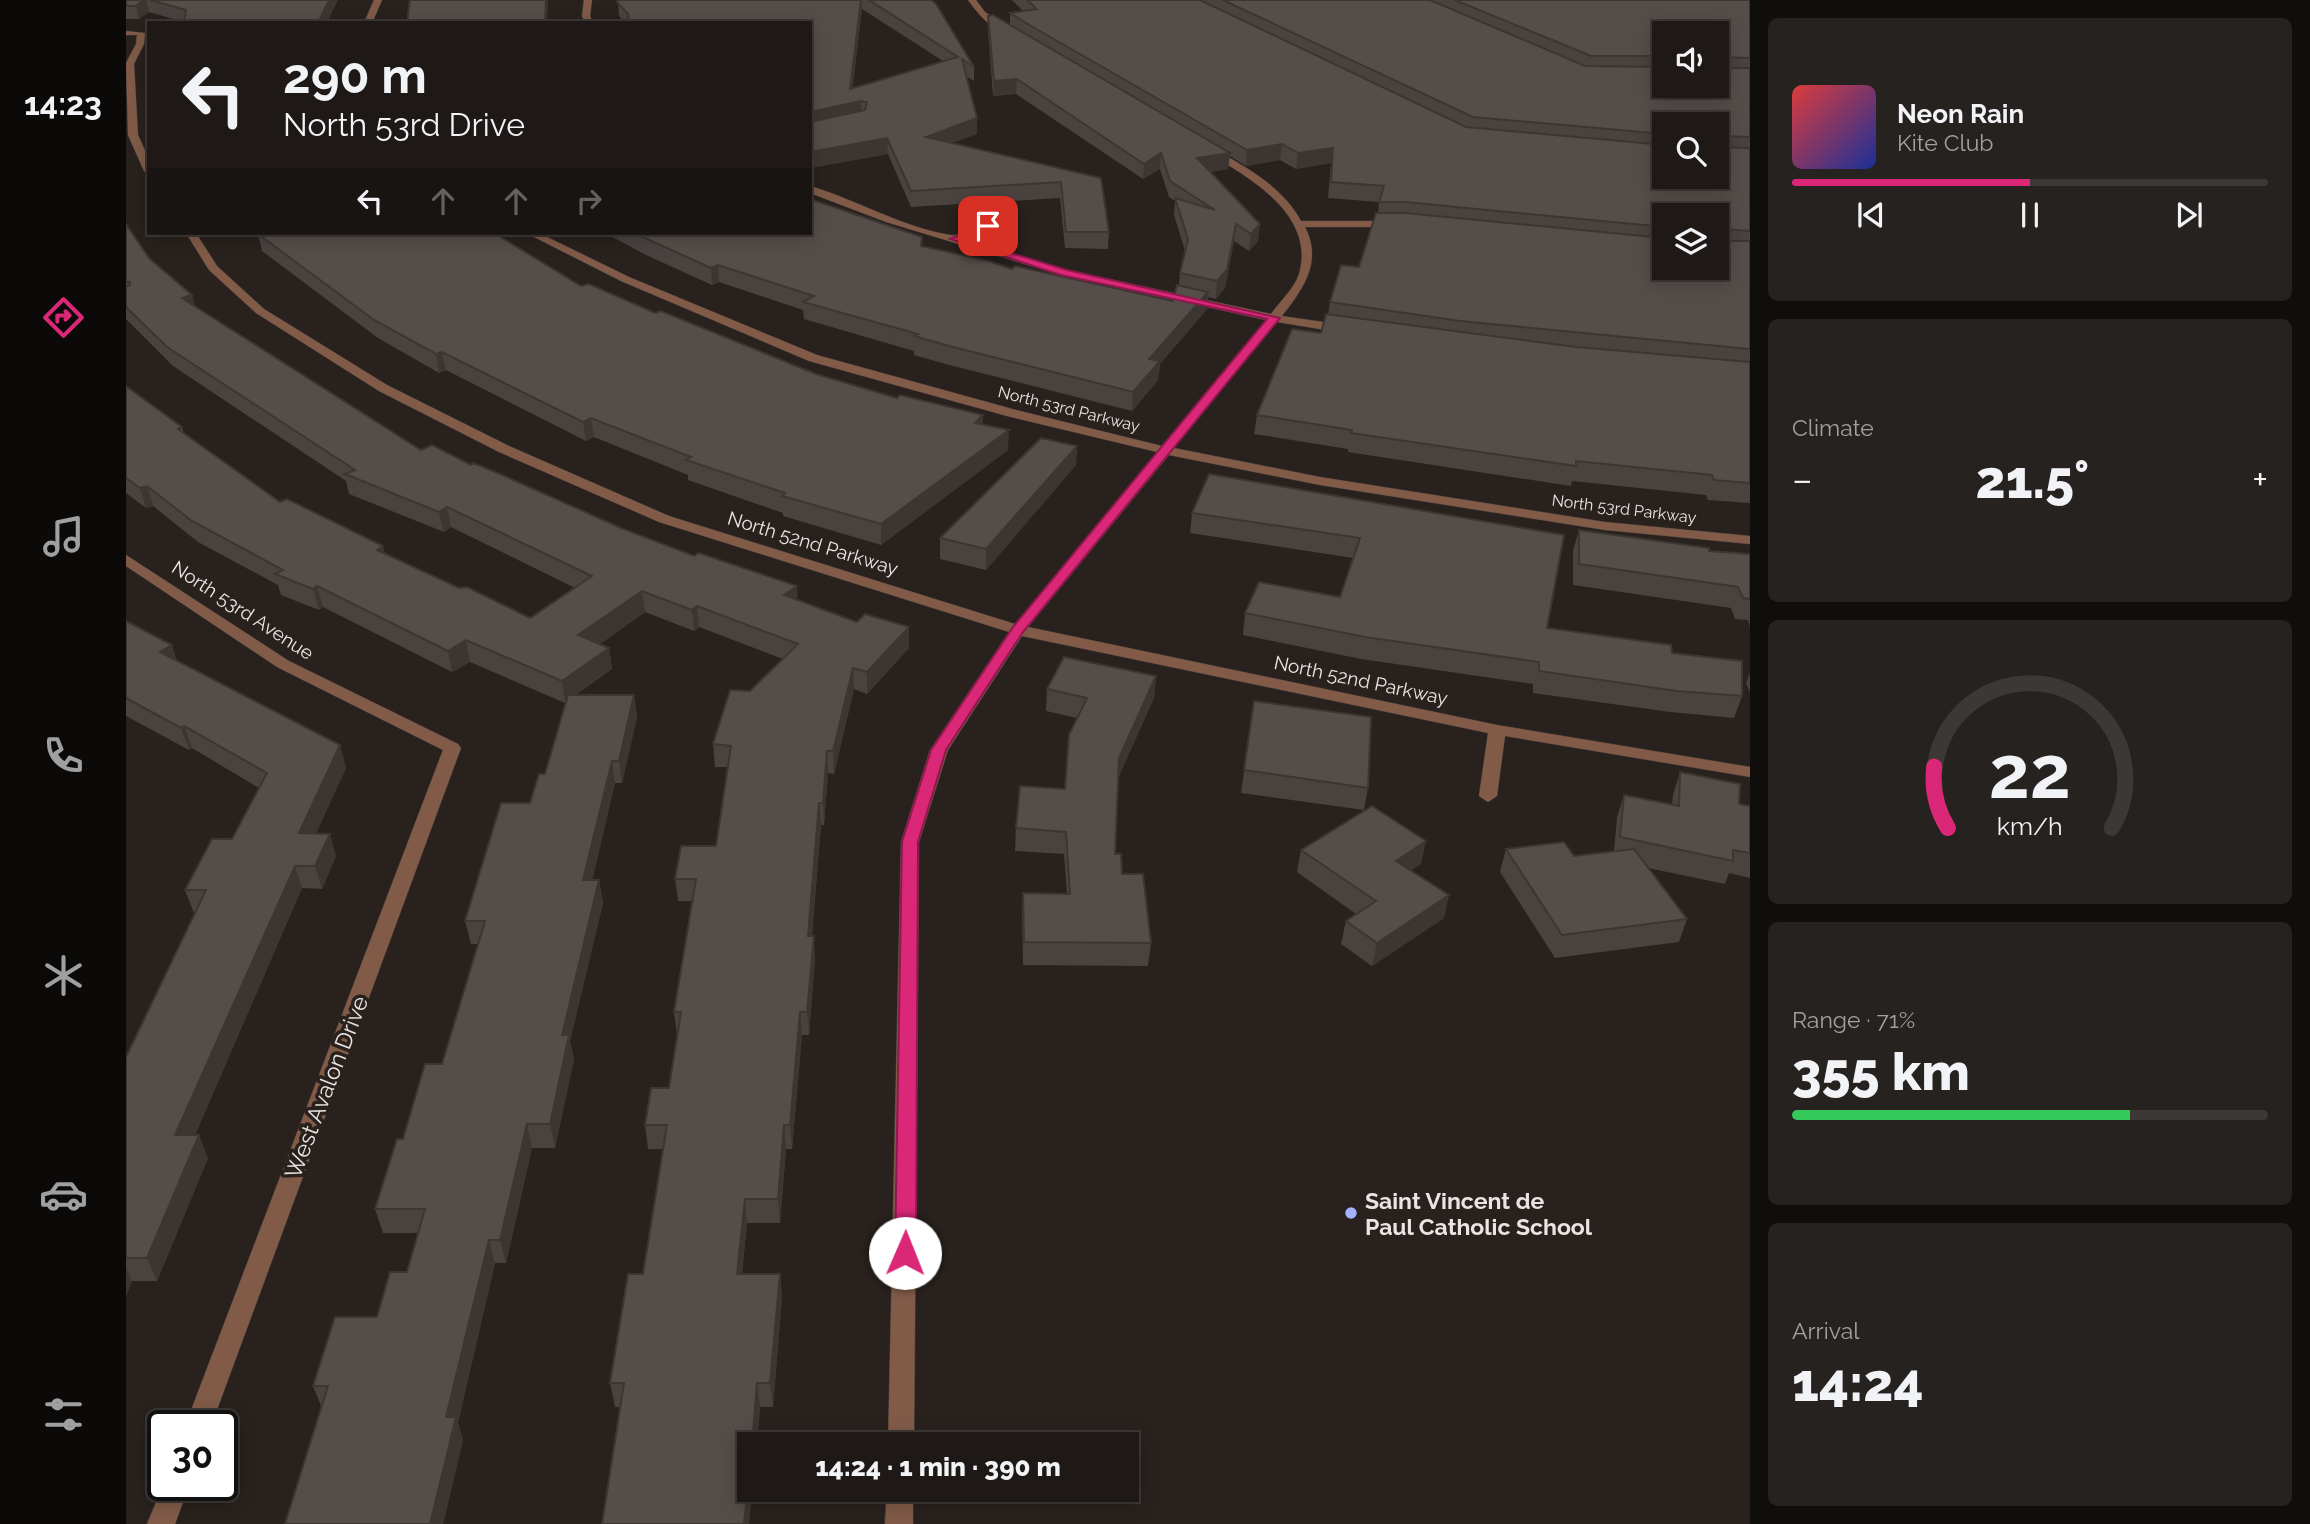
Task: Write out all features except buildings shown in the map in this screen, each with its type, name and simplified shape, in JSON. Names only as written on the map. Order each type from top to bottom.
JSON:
[{"type":"street","points":[[369,21],[378,0]]},
{"type":"street","points":[[588,0],[586,16],[588,21]]},
{"type":"street","points":[[972,0],[982,13],[1021,41]]},
{"type":"street","points":[[126,33],[141,33],[140,44],[130,64],[132,135],[147,167]]},
{"type":"street","points":[[901,1432],[910,842],[939,750],[1018,630],[1274,318],[1305,274],[1306,246],[1298,224],[1278,195],[1193,141]]},
{"type":"street","points":[[812,190],[890,220],[1065,273],[1274,318],[1351,330]]},
{"type":"street","points":[[1298,224],[1402,224]]},
{"type":"street","points":[[955,239],[988,226]]},
{"type":"street","name":"North 52nd Parkway","points":[[192,235],[213,268],[260,311],[383,387],[504,449],[664,519],[1018,630],[1497,730],[1750,772]]},
{"type":"street","name":"North 53rd Parkway","points":[[535,235],[625,279],[813,358],[928,391],[1164,450],[1320,481],[1605,526],[1750,540]]},
{"type":"street","name":"North 53rd Avenue","points":[[126,559],[283,664],[452,748]]},
{"type":"street","points":[[1488,796],[1497,730]]},
{"type":"street","name":"West Avalon Drive","points":[[204,1410],[452,748]]},
{"type":"street","points":[[162,1524],[170,1501]]},
{"type":"street","points":[[899,1524],[900,1502]]},
{"type":"place","name":"Saint Vincent de Paul Catholic School","points":[[1351,1213]]},
{"type":"route","points":[[905,1253],[910,842],[939,750],[1018,630],[1274,318],[1065,273],[955,239],[988,226]]}]
